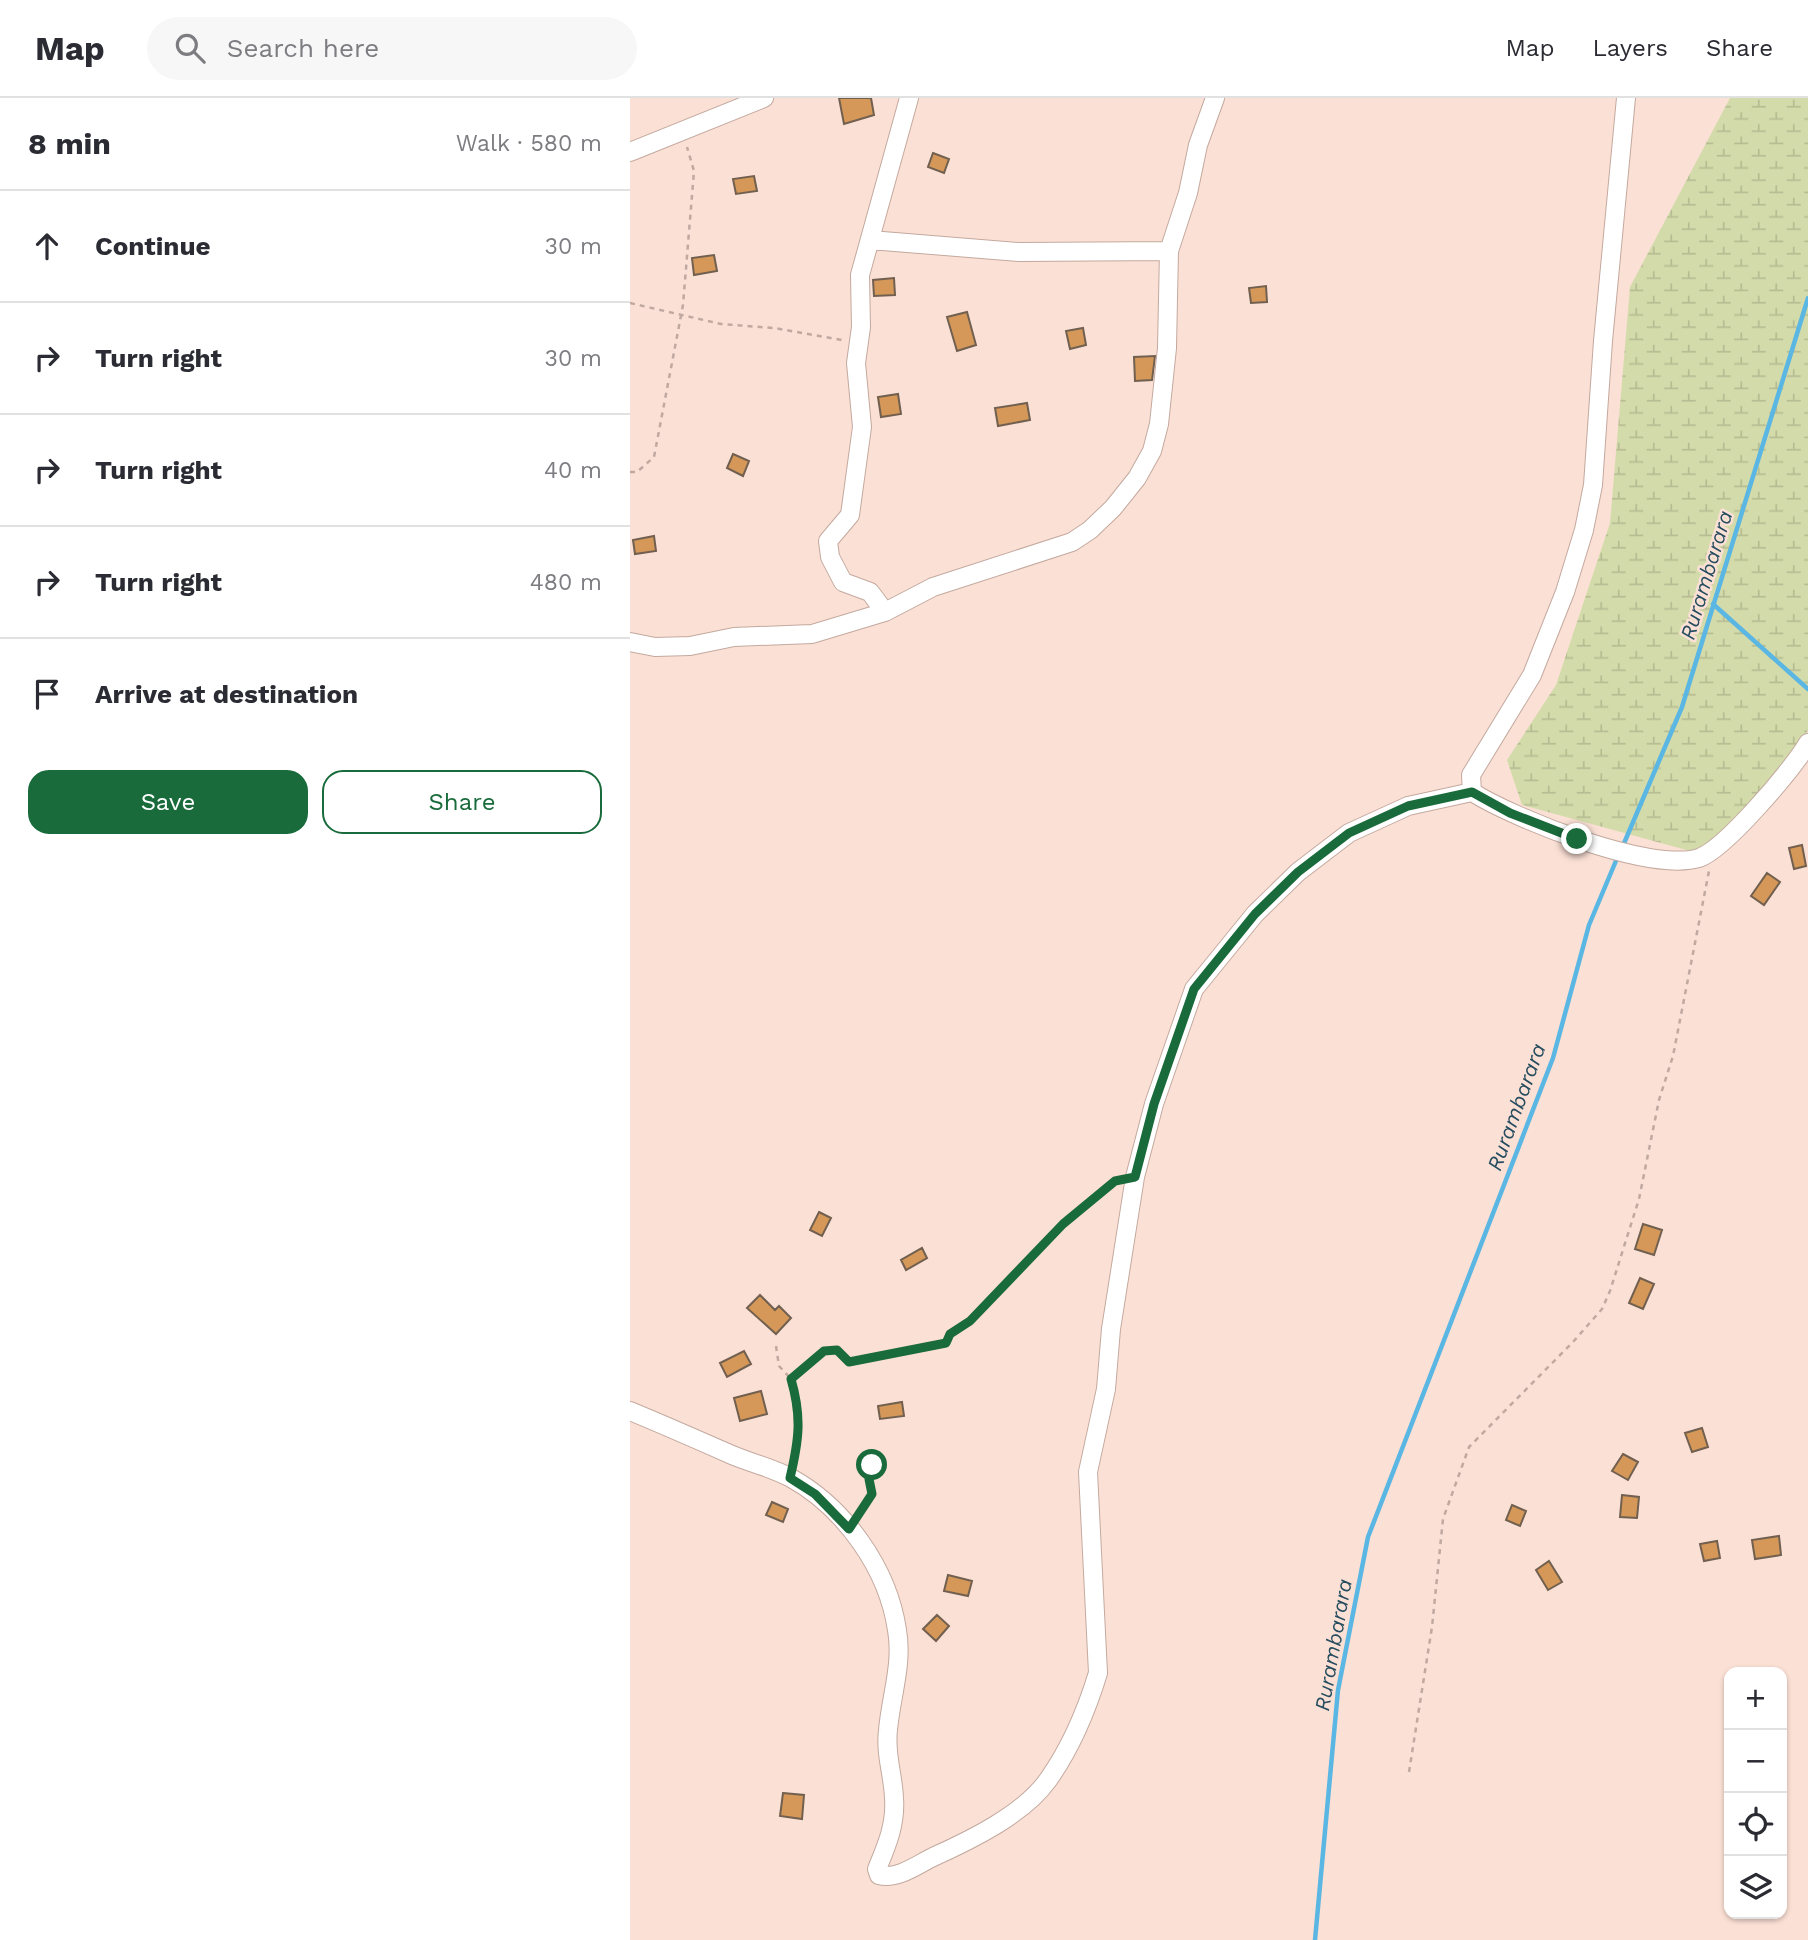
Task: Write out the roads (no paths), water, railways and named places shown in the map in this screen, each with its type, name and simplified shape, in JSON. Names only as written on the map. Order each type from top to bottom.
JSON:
[{"type":"street","points":[[630,152],[764,98]]},
{"type":"street","points":[[885,612],[870,592],[843,582],[830,557],[828,541],[850,515],[862,427],[856,363],[860,275],[909,98]]},
{"type":"street","points":[[630,642],[656,647],[690,646],[734,638],[812,634],[885,612],[933,587],[1072,542],[1090,530],[1137,478],[1152,451],[1159,424],[1167,348],[1169,251],[1188,193],[1198,145],[1215,98]]},
{"type":"street","points":[[1472,792],[1471,775],[1532,675],[1546,644],[1584,530],[1593,485],[1603,341],[1626,98]]},
{"type":"street","points":[[870,240],[1018,252],[1169,251]]},
{"type":"street","points":[[630,1411],[790,1478],[815,1494],[858,1539],[887,1591],[898,1631],[898,1674],[886,1756],[894,1797],[893,1822],[892,1834],[877,1869],[879,1875],[895,1875],[973,1838],[1009,1816],[1047,1781],[1090,1698],[1098,1673],[1088,1472],[1106,1389],[1111,1329],[1135,1177],[1154,1104],[1194,989],[1255,914],[1298,872],[1349,833],[1408,806],[1472,792],[1510,813],[1566,835],[1636,853],[1701,858],[1759,807],[1808,743]]},
{"type":"waterway","name":"Rurambarara","points":[[1622,848],[1682,707],[1808,298]]},
{"type":"waterway","points":[[1713,604],[1808,689]]},
{"type":"waterway","name":"Rurambarara","points":[[1315,1940],[1338,1690],[1368,1537],[1553,1058],[1589,925],[1618,856]]}]
